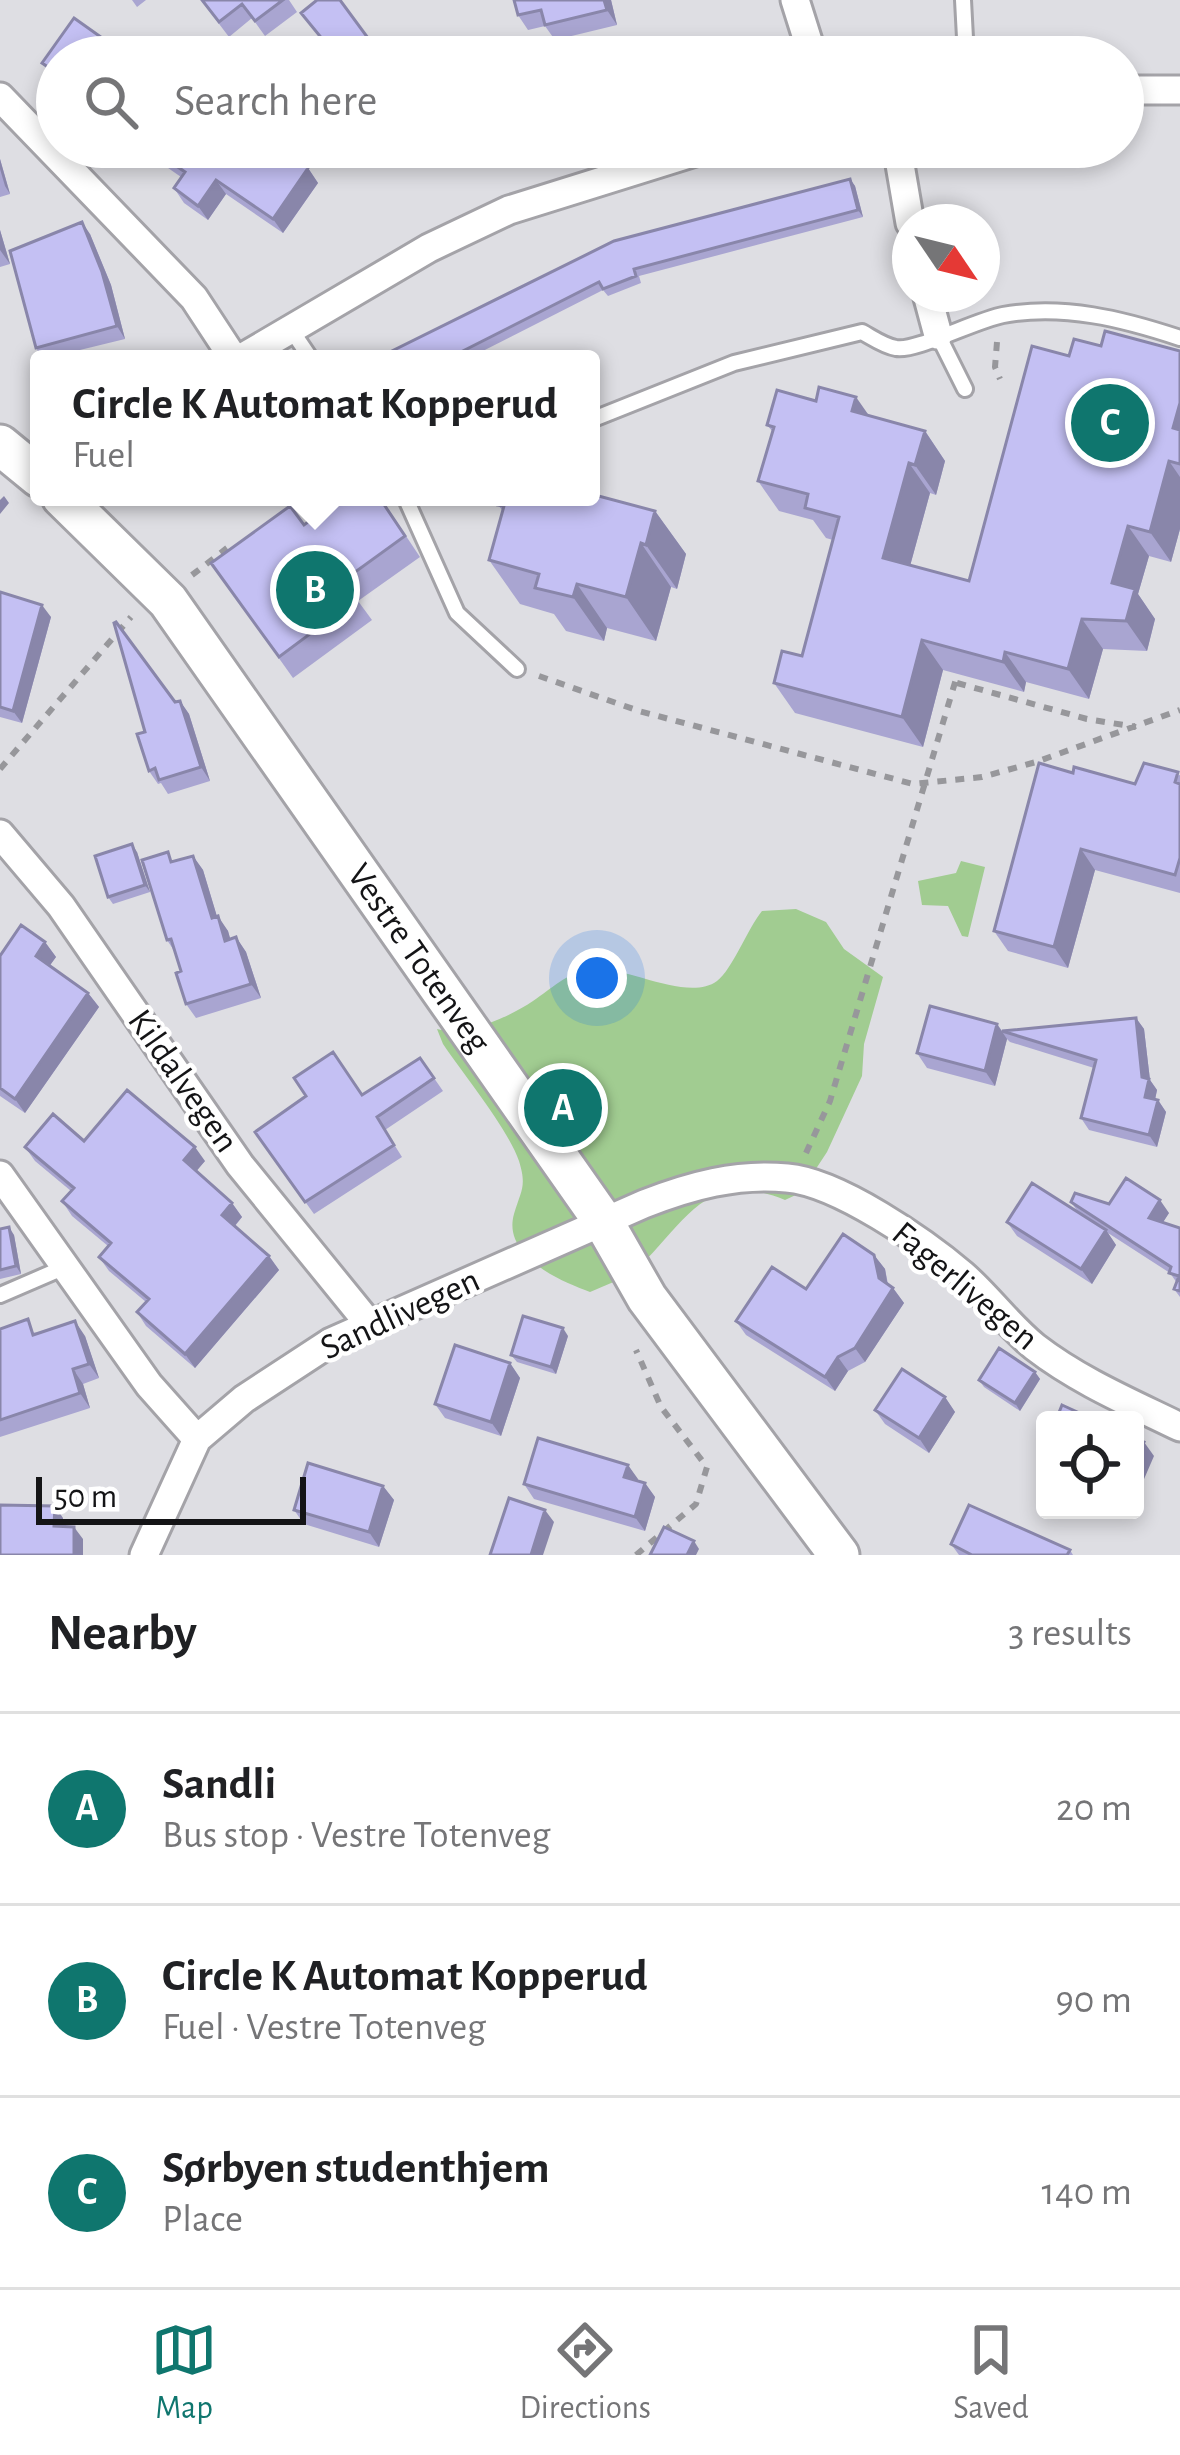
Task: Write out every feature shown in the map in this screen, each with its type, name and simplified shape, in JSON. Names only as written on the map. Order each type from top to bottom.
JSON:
[{"type":"main road","points":[[0,445],[30,470]]},
{"type":"main road","name":"Vestre Totenveg","points":[[73,506],[171,590],[604,1221],[647,1298],[839,1555]]},
{"type":"street","points":[[795,0],[806,36]]},
{"type":"street","points":[[1144,90],[1180,90]]},
{"type":"street","points":[[0,97],[36,134]]},
{"type":"street","points":[[69,168],[194,298],[231,350]]},
{"type":"street","points":[[252,350],[429,248],[509,210],[644,168]]},
{"type":"street","points":[[901,168],[907,204]]},
{"type":"street","points":[[932,312],[938,335]]},
{"type":"street","name":"Kildalvegen","points":[[0,834],[61,905],[241,1165],[370,1325]]},
{"type":"street","points":[[0,1174],[149,1385],[197,1439]]},
{"type":"street","name":"Fagerlivegen","points":[[604,1221],[678,1191],[733,1178],[793,1178],[874,1210],[963,1275],[1034,1346],[1100,1388],[1180,1427]]},
{"type":"street","name":"Sandlivegen","points":[[144,1555],[197,1439],[244,1399],[314,1353],[370,1325],[604,1221]]},
{"type":"lane","points":[[963,0],[965,36]]},
{"type":"lane","points":[[600,416],[734,363],[862,332],[892,348],[913,350],[938,335],[988,320],[1058,310],[1116,319],[1180,338]]},
{"type":"lane","points":[[290,328],[305,350]]},
{"type":"lane","points":[[938,335],[965,389]]},
{"type":"lane","points":[[409,506],[457,613],[517,669]]},
{"type":"lane","points":[[0,1295],[65,1267]]},
{"type":"path","points":[[988,320],[997,340],[995,367],[1000,379]]},
{"type":"path","points":[[0,769],[128,619],[227,548]]},
{"type":"path","points":[[793,1178],[830,1101],[961,662]]},
{"type":"path","points":[[517,669],[639,711],[913,784],[982,776],[1180,711]]},
{"type":"path","points":[[955,682],[1087,719],[1139,728]]},
{"type":"path","points":[[632,1341],[661,1407],[707,1468],[696,1504],[636,1555]]},
{"type":"green space","points":[[961,861],[985,867],[968,937],[962,936],[948,906],[922,905],[918,881],[956,873]]},
{"type":"green space","points":[[796,909],[826,922],[844,949],[883,977],[864,1044],[862,1076],[827,1152],[800,1193],[785,1200],[736,1190],[718,1194],[686,1216],[635,1270],[590,1292],[536,1265],[517,1242],[513,1229],[523,1183],[519,1161],[437,1029],[474,1028],[499,1019],[589,969],[672,986],[704,987],[723,976],[762,911]]},
{"type":"building","points":[[202,0],[283,0],[255,21],[242,4],[219,22]]},
{"type":"building","points":[[317,0],[340,0],[367,36],[320,36],[301,13]]},
{"type":"building","points":[[514,0],[604,0],[607,10],[545,25],[541,10],[518,15]]},
{"type":"building","points":[[74,18],[99,36],[61,36]]},
{"type":"building","points":[[179,168],[308,168],[273,219],[216,180],[198,206],[174,188],[185,172]]},
{"type":"building","points":[[850,179],[858,210],[634,269],[636,276],[603,289],[599,282],[465,350],[394,350],[614,241]]},
{"type":"building","points":[[82,222],[117,326],[36,348],[10,251]]},
{"type":"building","points":[[1105,331],[1180,351],[1180,403],[1173,428],[1180,430],[1180,464],[1169,461],[1150,532],[1128,526],[1112,583],[1135,589],[1126,621],[1082,619],[1068,669],[1005,652],[1003,662],[922,640],[902,717],[774,683],[782,651],[802,656],[839,517],[805,508],[808,494],[758,481],[774,427],[767,425],[777,390],[816,401],[819,387],[856,397],[852,411],[925,431],[915,465],[909,463],[883,558],[969,581],[1032,346],[1069,356],[1074,339],[1101,346]]},
{"type":"building","points":[[600,496],[655,511],[626,597],[577,584],[573,597],[535,588],[539,574],[489,560],[504,506],[600,506]]},
{"type":"building","points":[[290,506],[304,525],[330,506],[385,506],[405,536],[344,580],[357,599],[279,657],[211,563]]},
{"type":"building","points":[[0,592],[42,605],[13,711],[0,707]]},
{"type":"building","points":[[116,622],[175,702],[180,701],[201,767],[159,780],[155,768],[149,771],[137,734],[145,732]]},
{"type":"building","points":[[1039,763],[1135,784],[1144,763],[1178,772],[1175,782],[1180,784],[1180,858],[1175,875],[1081,849],[1054,947],[994,931]]},
{"type":"building","points":[[132,844],[145,885],[108,897],[95,856]]},
{"type":"building","points":[[168,852],[171,862],[193,856],[212,918],[218,916],[225,941],[236,937],[251,984],[186,1004],[176,973],[181,971],[142,860]]},
{"type":"building","points":[[21,925],[45,942],[36,956],[88,993],[15,1099],[0,1088],[0,956]]},
{"type":"building","points":[[930,1006],[997,1024],[985,1071],[917,1053]]},
{"type":"building","points":[[1136,1018],[1142,1077],[1149,1079],[1145,1097],[1158,1100],[1149,1135],[1081,1118],[1096,1060],[1002,1031]]},
{"type":"building","points":[[333,1052],[362,1095],[420,1058],[434,1078],[377,1117],[394,1145],[305,1202],[255,1132],[306,1096],[294,1078]]},
{"type":"building","points":[[127,1090],[195,1147],[184,1160],[232,1203],[222,1215],[269,1256],[185,1354],[137,1312],[149,1299],[99,1257],[111,1243],[62,1201],[74,1188],[25,1147],[53,1114],[84,1141]]},
{"type":"building","points":[[1126,1178],[1160,1200],[1149,1218],[1180,1228],[1180,1291],[1174,1289],[1179,1276],[1169,1273],[1171,1267],[1071,1202],[1075,1193],[1109,1204]]},
{"type":"building","points":[[1032,1183],[1106,1230],[1081,1269],[1007,1222]]},
{"type":"building","points":[[9,1227],[16,1266],[0,1270],[0,1229]]},
{"type":"building","points":[[843,1234],[874,1255],[879,1278],[893,1288],[855,1348],[838,1357],[825,1377],[736,1321],[772,1267],[806,1289]]},
{"type":"building","points":[[523,1316],[563,1328],[551,1367],[511,1355]]},
{"type":"building","points":[[28,1319],[33,1335],[75,1321],[89,1364],[73,1369],[80,1393],[0,1420],[0,1329]]},
{"type":"building","points":[[455,1345],[510,1363],[491,1422],[435,1404]]},
{"type":"building","points":[[999,1348],[1035,1372],[1015,1403],[979,1380]]},
{"type":"building","points":[[902,1369],[945,1397],[919,1438],[875,1410]]},
{"type":"building","points":[[538,1438],[628,1465],[624,1477],[645,1483],[635,1517],[524,1484]]},
{"type":"building","points":[[308,1463],[383,1486],[369,1532],[294,1510]]},
{"type":"building","points":[[509,1498],[545,1510],[531,1555],[490,1555]]},
{"type":"building","points":[[0,1505],[55,1506],[54,1526],[74,1527],[74,1555],[0,1555]]},
{"type":"building","points":[[969,1505],[1070,1550],[1067,1555],[972,1555],[951,1544]]},
{"type":"building","points":[[664,1527],[694,1541],[687,1555],[650,1555]]},
{"type":"place","name":"Sørbyen studenthjem","points":[[1110,423]]},
{"type":"place","name":"Circle K Automat Kopperud","points":[[315,590]]},
{"type":"place","name":"Sandli","points":[[563,1108]]}]
